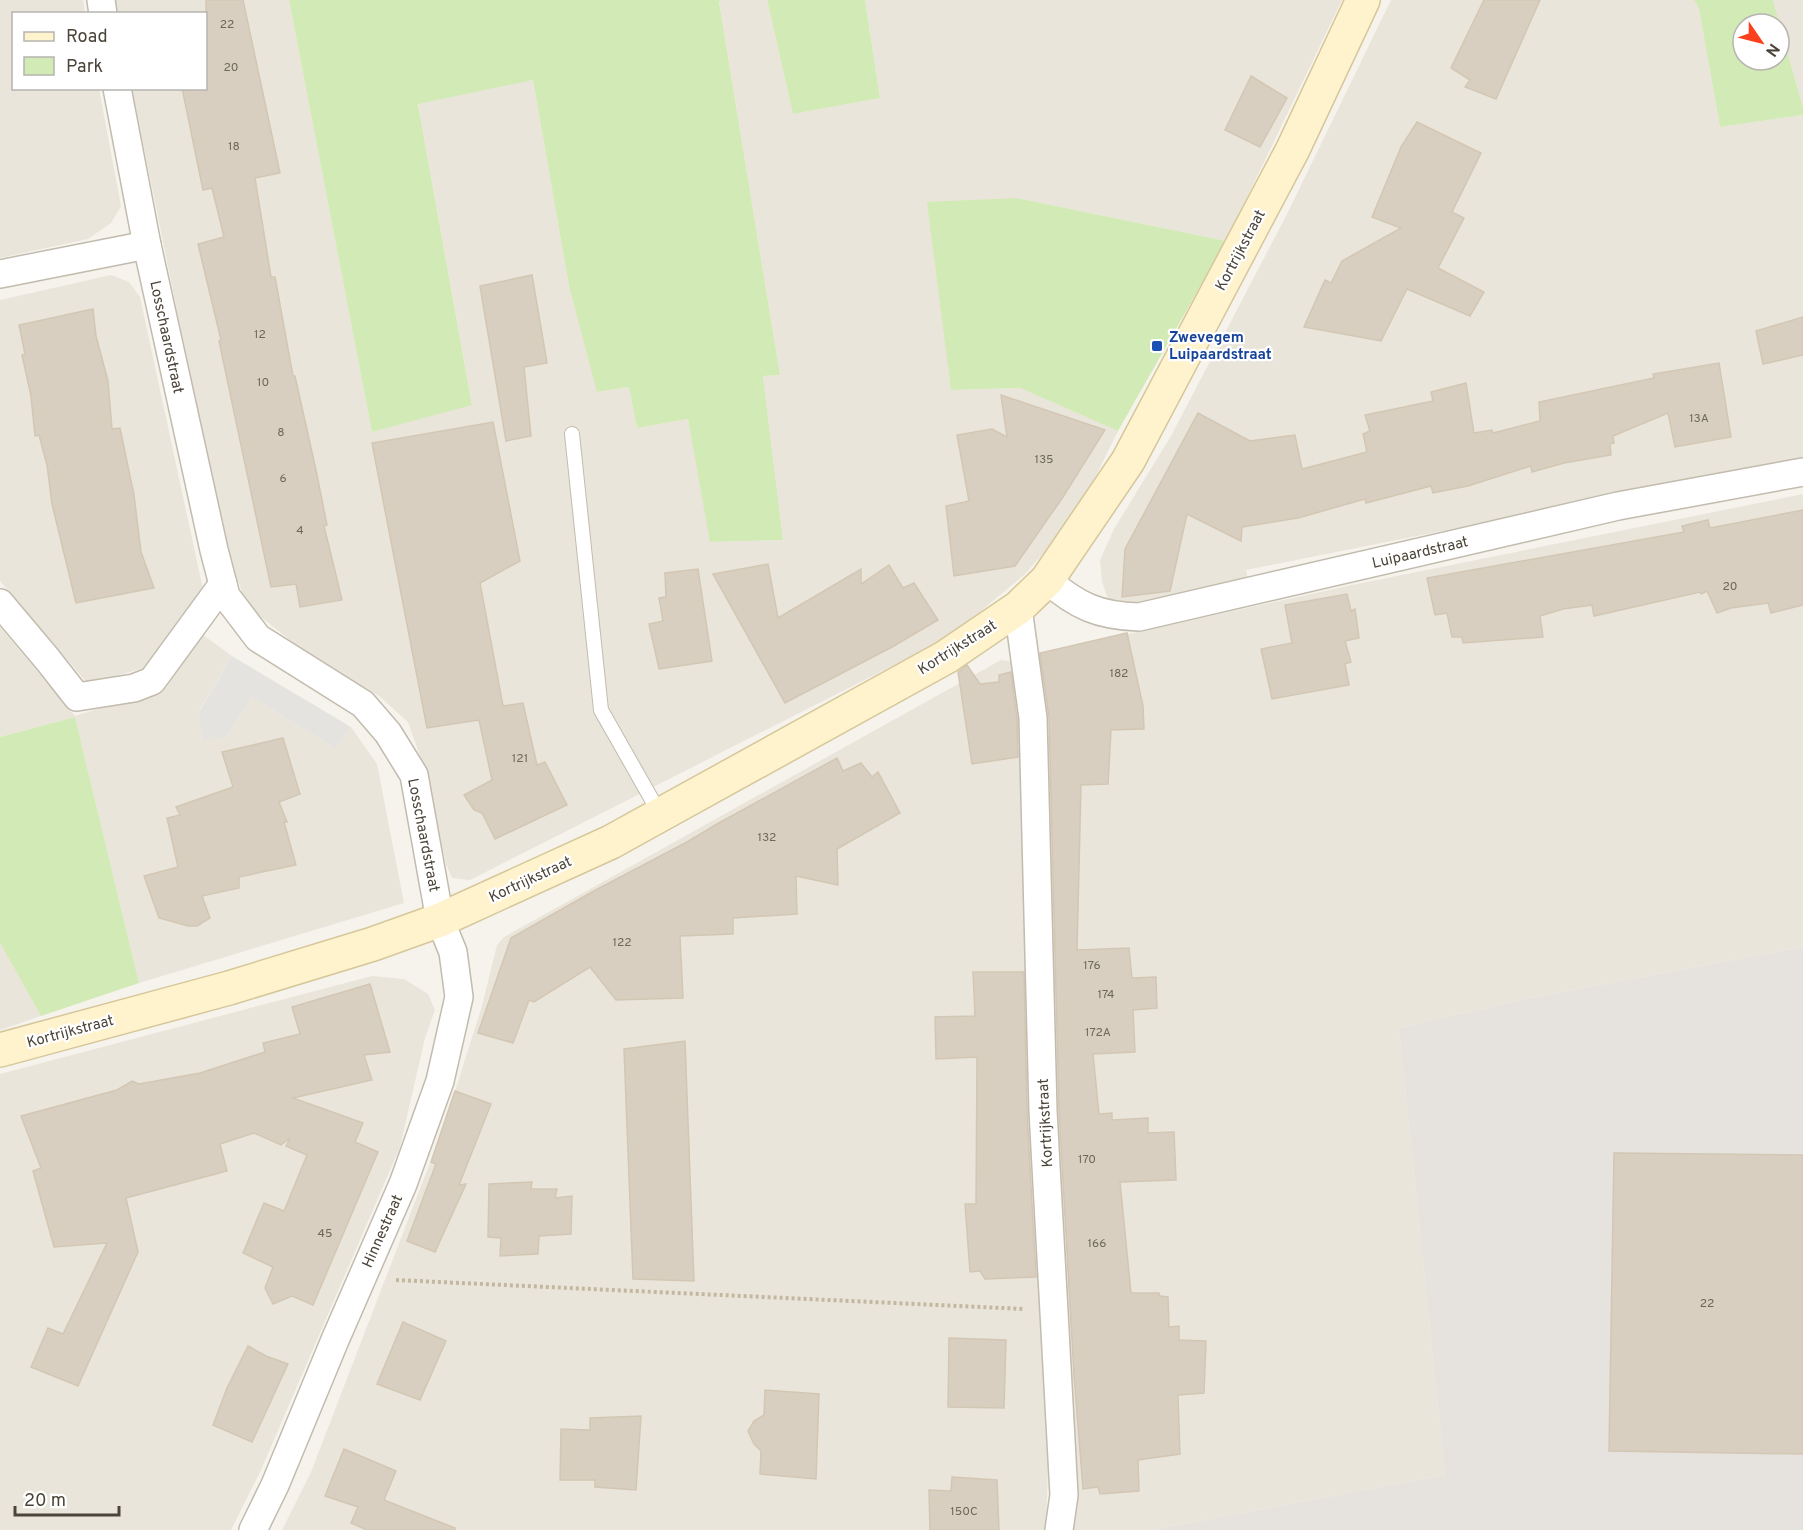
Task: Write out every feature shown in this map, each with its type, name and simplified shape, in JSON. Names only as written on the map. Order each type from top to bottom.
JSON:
[{"type":"main road","name":"Kortrijkstraat","points":[[0,1050],[229,988],[373,944],[440,920],[611,842],[946,657],[1018,608],[1047,580],[1128,461],[1293,149],[1364,0]]},
{"type":"street","name":"Losschaardstraat","points":[[117,90],[147,245],[226,596],[258,638],[363,704],[388,733],[414,775],[440,920]]},
{"type":"street","points":[[0,274],[147,245]]},
{"type":"street","name":"Luipaardstraat","points":[[1047,580],[1065,596],[1092,610],[1115,617],[1139,617],[1618,506],[1803,472]]},
{"type":"street","points":[[0,603],[76,697],[134,688],[152,681],[223,584]]},
{"type":"street","name":"Kortrijkstraat","points":[[1018,608],[1033,718],[1043,1111],[1064,1495],[1059,1530]]},
{"type":"street","name":"Hinnestraat","points":[[253,1530],[275,1485],[403,1184],[441,1081],[459,997],[453,952],[440,920]]},
{"type":"lane","points":[[572,434],[600,710],[660,814]]},
{"type":"path","points":[[361,1279],[1054,1311]]},
{"type":"shaded area","points":[[0,0],[83,0],[85,12],[12,12],[12,90],[99,90],[121,206],[111,223],[88,239],[0,258]]},
{"type":"shaded area","points":[[114,0],[289,0],[372,432],[472,404],[418,103],[533,80],[569,286],[598,392],[629,387],[637,428],[688,419],[711,542],[783,540],[763,376],[780,375],[719,0],[767,0],[793,114],[880,98],[865,0],[1342,0],[1226,241],[1017,198],[951,390],[1020,388],[1118,431],[1075,518],[1024,575],[951,636],[470,880],[452,878],[446,864],[426,773],[408,722],[379,696],[300,648],[247,606],[224,542],[132,90],[207,90],[207,12],[117,12]]},
{"type":"shaded area","points":[[1391,0],[1694,0],[1699,9],[1720,127],[1803,115],[1803,459],[1246,570],[1249,584],[1130,610],[1108,599],[1102,582],[1100,560],[1114,529],[1171,436],[1286,216]]},
{"type":"shaded area","points":[[1773,0],[1803,0],[1803,108],[1791,65],[1791,12],[1776,12]]},
{"type":"shaded area","points":[[111,275],[129,282],[140,297],[204,594],[147,667],[88,684],[0,581],[0,300]]},
{"type":"shaded area","points":[[1803,494],[1803,947],[1536,997],[1399,1028],[1445,1475],[1152,1530],[1071,1530],[1032,655],[1352,585]]},
{"type":"shaded area","points":[[0,627],[75,716],[166,688],[199,632],[232,656],[199,711],[227,736],[252,697],[336,749],[351,727],[377,764],[404,903],[139,983],[75,717],[0,737]]},
{"type":"shaded area","points":[[232,656],[351,727],[336,749],[252,697],[227,736],[203,741],[199,712]]},
{"type":"shaded area","points":[[1001,660],[1017,662],[1050,1398],[1046,1530],[282,1530],[311,1472],[443,1129],[482,1006],[497,945],[504,937]]},
{"type":"shaded area","points":[[0,943],[41,1016],[0,1030]]},
{"type":"shaded area","points":[[1803,947],[1803,1530],[1152,1530],[1445,1475],[1399,1028],[1536,997]]},
{"type":"shaded area","points":[[372,976],[404,979],[428,994],[435,1010],[425,1038],[400,1147],[261,1470],[231,1530],[0,1530],[0,1074]]},
{"type":"green space","points":[[289,0],[722,0],[719,1],[780,375],[763,376],[783,540],[710,542],[688,419],[637,428],[629,387],[597,392],[569,286],[533,80],[418,104],[472,405],[372,432]]},
{"type":"green space","points":[[767,0],[865,0],[880,98],[793,114]]},
{"type":"green space","points":[[1694,0],[1773,0],[1776,12],[1731,12],[1731,72],[1791,72],[1791,65],[1803,115],[1720,127],[1699,9]]},
{"type":"green space","points":[[1017,198],[1226,241],[1118,431],[1020,388],[951,390],[927,202]]},
{"type":"green space","points":[[75,717],[139,983],[41,1016],[0,943],[0,737]]},
{"type":"building","points":[[206,0],[243,0],[280,173],[255,178],[271,277],[275,277],[293,376],[295,376],[327,525],[324,526],[342,600],[300,607],[296,584],[271,587],[219,341],[221,340],[198,244],[224,237],[212,188],[203,190],[182,90],[207,90]]},
{"type":"building","points":[[1484,0],[1540,0],[1496,99],[1465,87],[1470,80],[1451,68]]},
{"type":"building","points":[[1251,76],[1287,98],[1260,147],[1225,130]]},
{"type":"building","points":[[1417,122],[1481,153],[1452,212],[1464,218],[1438,268],[1484,292],[1470,316],[1407,289],[1381,341],[1304,327],[1325,280],[1331,283],[1342,261],[1401,228],[1372,217],[1401,147]]},
{"type":"building","points":[[532,275],[547,363],[524,367],[531,436],[506,441],[480,286]]},
{"type":"building","points":[[93,309],[96,336],[108,381],[112,429],[120,428],[134,495],[141,552],[154,588],[76,603],[52,504],[47,465],[39,435],[35,436],[31,396],[22,355],[25,354],[19,325]]},
{"type":"building","points":[[1803,317],[1803,355],[1763,364],[1756,331]]},
{"type":"building","points":[[1719,363],[1731,437],[1675,447],[1668,413],[1613,436],[1614,443],[1610,444],[1611,455],[1564,463],[1532,472],[1531,466],[1468,486],[1433,493],[1431,486],[1366,503],[1365,499],[1298,518],[1242,527],[1241,541],[1187,514],[1170,591],[1122,597],[1125,549],[1198,413],[1250,441],[1295,435],[1302,469],[1367,452],[1363,434],[1370,431],[1365,415],[1433,401],[1431,392],[1466,383],[1474,433],[1492,430],[1493,433],[1540,421],[1539,402],[1654,378],[1653,374]]},
{"type":"building","points":[[1001,395],[1105,430],[1063,497],[1015,566],[954,576],[946,506],[969,501],[957,435],[992,429],[1007,437]]},
{"type":"building","points":[[493,422],[520,561],[480,583],[503,706],[523,703],[537,765],[545,762],[567,805],[495,839],[482,813],[474,810],[464,795],[492,780],[479,720],[427,728],[372,443]]},
{"type":"building","points":[[1803,510],[1803,605],[1771,613],[1768,603],[1731,608],[1717,613],[1707,591],[1594,616],[1592,605],[1563,609],[1540,616],[1543,637],[1463,643],[1462,637],[1452,637],[1447,613],[1435,615],[1427,578],[1684,532],[1682,526],[1708,520],[1710,528]]},
{"type":"building","points":[[768,564],[778,618],[861,569],[861,584],[889,565],[903,588],[914,583],[938,620],[785,703],[713,574]]},
{"type":"building","points":[[698,569],[712,661],[659,669],[649,624],[663,621],[659,598],[666,597],[665,573]]},
{"type":"building","points":[[1347,594],[1351,611],[1355,609],[1359,638],[1345,641],[1351,662],[1345,664],[1349,685],[1272,699],[1261,649],[1292,643],[1285,605]]},
{"type":"building","points":[[1127,633],[1143,706],[1144,729],[1111,730],[1108,784],[1081,785],[1077,950],[1129,948],[1132,978],[1156,977],[1157,1008],[1133,1010],[1135,1052],[1093,1054],[1099,1114],[1112,1113],[1112,1120],[1148,1118],[1148,1133],[1174,1132],[1176,1180],[1120,1182],[1131,1293],[1159,1293],[1160,1296],[1168,1297],[1169,1327],[1179,1326],[1179,1340],[1206,1341],[1204,1393],[1178,1395],[1180,1454],[1138,1460],[1139,1491],[1100,1494],[1098,1487],[1083,1489],[1074,1375],[1059,1110],[1049,717],[1040,653]]},
{"type":"building","points":[[967,665],[980,684],[999,682],[999,675],[1011,672],[1017,719],[1018,757],[972,764],[958,672]]},
{"type":"building","points":[[283,738],[300,794],[279,802],[287,822],[284,822],[296,865],[239,877],[239,888],[202,896],[210,918],[197,926],[188,926],[159,918],[144,876],[178,867],[167,818],[180,815],[176,807],[233,787],[222,752]]},
{"type":"building","points":[[837,758],[843,771],[861,763],[872,777],[878,772],[900,813],[837,849],[838,885],[796,876],[797,914],[733,918],[733,934],[680,936],[683,998],[616,1000],[590,967],[534,1002],[529,1000],[513,1043],[478,1033],[511,938]]},
{"type":"building","points":[[973,972],[1024,972],[1027,1112],[1036,1277],[985,1279],[980,1271],[970,1272],[965,1204],[976,1204],[977,1057],[936,1059],[935,1017],[975,1016]]},
{"type":"building","points":[[370,984],[390,1052],[364,1055],[372,1080],[293,1098],[363,1123],[355,1142],[378,1152],[313,1305],[292,1296],[273,1304],[265,1288],[273,1267],[243,1253],[264,1203],[284,1211],[307,1155],[286,1146],[290,1138],[281,1145],[254,1133],[220,1144],[227,1171],[126,1198],[138,1252],[78,1386],[31,1367],[48,1328],[63,1334],[107,1243],[54,1247],[33,1171],[41,1168],[21,1116],[117,1090],[132,1081],[139,1084],[200,1073],[265,1052],[263,1043],[300,1034],[292,1007]]},
{"type":"building","points":[[685,1041],[694,1281],[633,1279],[624,1049]]},
{"type":"building","points":[[455,1091],[491,1104],[459,1185],[466,1184],[435,1252],[407,1241],[436,1164],[431,1162]]},
{"type":"building","points":[[1614,1153],[1803,1155],[1803,1454],[1609,1451]]},
{"type":"building","points":[[532,1182],[531,1189],[557,1189],[555,1198],[572,1196],[571,1234],[539,1236],[538,1254],[500,1256],[501,1238],[488,1237],[489,1184]]},
{"type":"building","points":[[403,1322],[446,1341],[420,1400],[377,1384]]},
{"type":"building","points":[[949,1338],[1006,1340],[1004,1408],[948,1407]]},
{"type":"building","points":[[248,1346],[288,1364],[252,1442],[213,1425],[227,1388]]},
{"type":"building","points":[[765,1390],[819,1394],[816,1479],[760,1474],[761,1451],[754,1444],[748,1431],[754,1421],[764,1415]]},
{"type":"building","points":[[641,1416],[636,1490],[595,1487],[595,1480],[560,1480],[561,1429],[590,1430],[590,1418]]},
{"type":"building","points":[[344,1449],[396,1471],[384,1500],[455,1528],[455,1530],[367,1530],[351,1523],[358,1507],[325,1496]]},
{"type":"building","points":[[952,1477],[997,1480],[999,1530],[930,1530],[929,1490],[951,1491]]},
{"type":"place","name":"Zwevegem Luipaardstraat","points":[[1157,346]]}]
